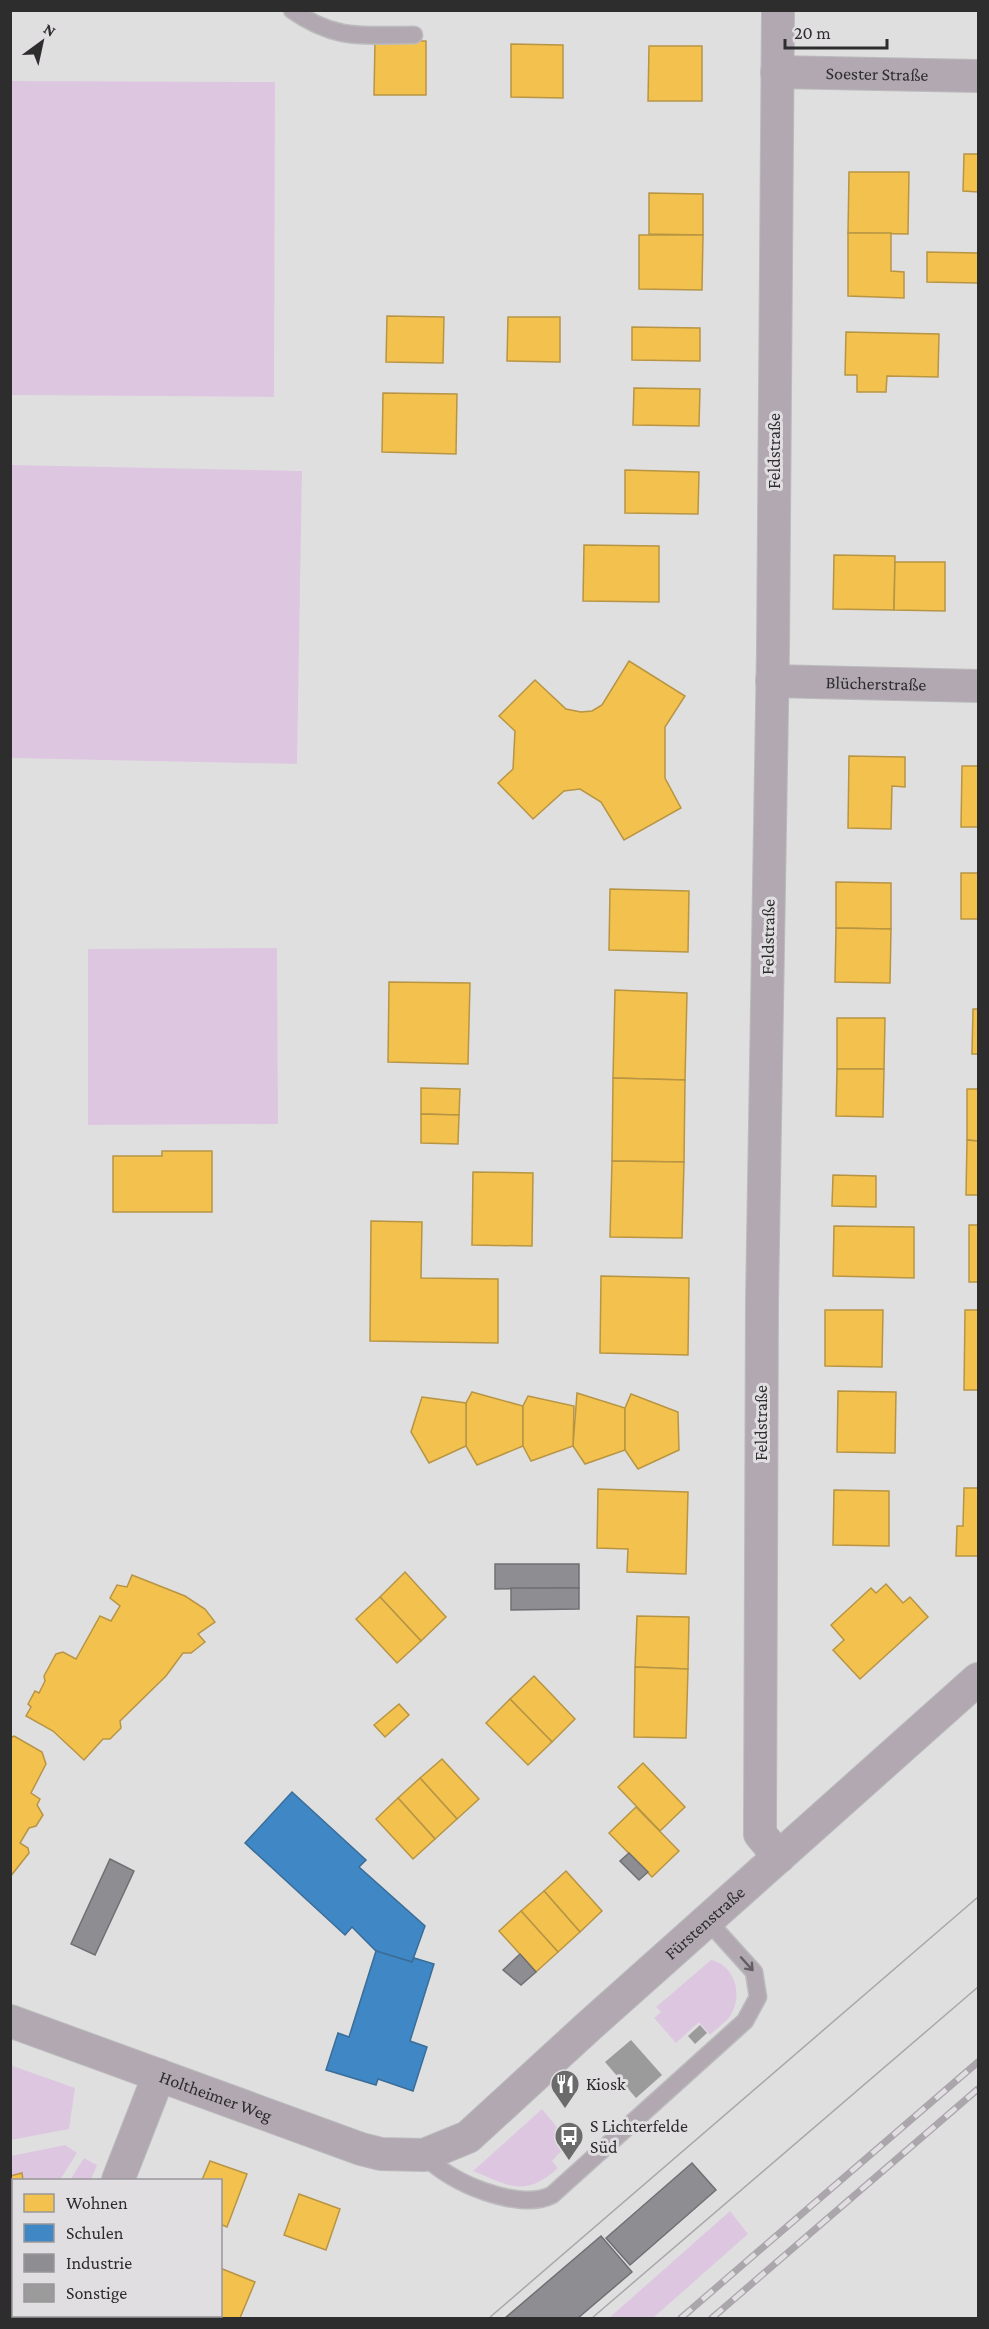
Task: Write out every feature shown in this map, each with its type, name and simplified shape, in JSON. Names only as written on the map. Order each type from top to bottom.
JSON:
[{"type":"street","name":"Feldstraße","points":[[778,10],[772,681],[762,1314],[760,1834],[779,1857]]},
{"type":"street","name":"Soester Straße","points":[[777,72],[978,76]]},
{"type":"street","name":"Blücherstraße","points":[[772,681],[978,686]]},
{"type":"street","name":"Fürstenstraße","points":[[428,2160],[468,2137],[978,1678]]},
{"type":"street","name":"Holtheimer Weg","points":[[10,2021],[361,2149],[428,2160]]},
{"type":"street","points":[[119,2179],[159,2075]]},
{"type":"lane","points":[[292,10],[309,22],[340,34],[414,35]]},
{"type":"lane","points":[[428,2160],[450,2178],[520,2202],[541,2201],[552,2195],[745,2021],[758,1997],[754,1972],[708,1921]]},
{"type":"shaded area","points":[[11,81],[275,82],[274,397],[11,395]]},
{"type":"shaded area","points":[[11,465],[302,471],[297,764],[11,758]]},
{"type":"shaded area","points":[[277,948],[278,1124],[88,1125],[88,949]]},
{"type":"shaded area","points":[[711,1960],[720,1963],[732,1976],[737,1993],[733,2011],[728,2019],[710,2035],[699,2022],[676,2043],[654,2018],[661,2012],[656,2007]]},
{"type":"shaded area","points":[[10,2065],[75,2088],[69,2129],[11,2140]]},
{"type":"shaded area","points":[[542,2109],[561,2132],[554,2138],[563,2149],[552,2161],[558,2168],[536,2183],[526,2186],[507,2185],[473,2171]]},
{"type":"shaded area","points":[[65,2145],[77,2153],[61,2179],[23,2179],[22,2173],[11,2176],[11,2156]]},
{"type":"shaded area","points":[[84,2158],[97,2165],[91,2179],[71,2179]]},
{"type":"shaded area","points":[[730,2211],[748,2234],[653,2318],[609,2318]]},
{"type":"shaded area","points":[[12,2270],[12,2317],[18,2317],[17,2318],[11,2318]]},
{"type":"building: Wohnen","points":[[375,41],[426,41],[426,95],[374,95]]},
{"type":"building: Wohnen","points":[[511,44],[563,45],[563,98],[511,97]]},
{"type":"building: Wohnen","points":[[649,46],[702,46],[702,101],[648,101]]},
{"type":"building: Wohnen","points":[[964,154],[978,154],[978,192],[963,191]]},
{"type":"building: Wohnen","points":[[849,172],[909,172],[908,234],[848,233]]},
{"type":"building: Wohnen","points":[[649,193],[703,194],[703,235],[649,234]]},
{"type":"building: Wohnen","points":[[848,233],[891,233],[891,271],[904,272],[904,298],[848,296]]},
{"type":"building: Wohnen","points":[[639,235],[703,235],[702,290],[639,289]]},
{"type":"building: Wohnen","points":[[927,252],[978,253],[978,283],[927,282]]},
{"type":"building: Wohnen","points":[[387,316],[444,317],[443,363],[386,362]]},
{"type":"building: Wohnen","points":[[508,317],[560,317],[560,362],[507,361]]},
{"type":"building: Wohnen","points":[[632,327],[700,328],[700,361],[632,360]]},
{"type":"building: Wohnen","points":[[846,332],[939,334],[938,377],[887,376],[886,392],[857,392],[857,375],[845,375]]},
{"type":"building: Wohnen","points":[[634,388],[700,389],[699,426],[633,425]]},
{"type":"building: Wohnen","points":[[383,393],[457,394],[456,454],[382,452]]},
{"type":"building: Wohnen","points":[[625,470],[699,472],[698,514],[625,513]]},
{"type":"building: Wohnen","points":[[584,545],[659,546],[659,602],[583,601]]},
{"type":"building: Wohnen","points":[[834,555],[895,556],[894,610],[833,609]]},
{"type":"building: Wohnen","points":[[895,562],[945,562],[945,611],[894,610]]},
{"type":"building: Wohnen","points":[[629,661],[685,696],[665,727],[665,778],[681,808],[624,840],[601,802],[580,789],[564,791],[533,819],[498,783],[513,769],[515,731],[499,716],[535,680],[566,709],[581,712],[592,711],[602,705]]},
{"type":"building: Wohnen","points":[[849,756],[905,757],[905,787],[892,786],[891,829],[848,828]]},
{"type":"building: Wohnen","points":[[962,766],[978,766],[978,827],[961,827]]},
{"type":"building: Wohnen","points":[[961,873],[978,873],[978,919],[961,919]]},
{"type":"building: Wohnen","points":[[836,882],[891,883],[891,929],[836,928]]},
{"type":"building: Wohnen","points":[[610,889],[689,891],[688,952],[609,950]]},
{"type":"building: Wohnen","points":[[836,928],[891,929],[890,983],[835,982]]},
{"type":"building: Wohnen","points":[[389,982],[470,983],[468,1064],[388,1062]]},
{"type":"building: Wohnen","points":[[615,990],[687,993],[685,1080],[613,1078]]},
{"type":"building: Wohnen","points":[[973,1009],[978,1009],[978,1054],[972,1054]]},
{"type":"building: Wohnen","points":[[837,1018],[885,1018],[884,1069],[837,1069]]},
{"type":"building: Wohnen","points":[[837,1069],[884,1069],[883,1117],[836,1116]]},
{"type":"building: Wohnen","points":[[613,1078],[685,1080],[684,1162],[612,1161]]},
{"type":"building: Wohnen","points":[[421,1088],[460,1089],[459,1115],[421,1114]]},
{"type":"building: Wohnen","points":[[967,1089],[978,1089],[978,1141],[967,1140]]},
{"type":"building: Wohnen","points":[[421,1114],[459,1115],[458,1144],[421,1143]]},
{"type":"building: Wohnen","points":[[967,1140],[978,1141],[978,1195],[966,1195]]},
{"type":"building: Wohnen","points":[[162,1151],[212,1151],[212,1212],[113,1212],[113,1156],[162,1156]]},
{"type":"building: Wohnen","points":[[612,1161],[684,1162],[682,1238],[610,1237]]},
{"type":"building: Wohnen","points":[[473,1172],[533,1173],[532,1246],[472,1245]]},
{"type":"building: Wohnen","points":[[833,1175],[876,1176],[876,1207],[832,1206]]},
{"type":"building: Wohnen","points":[[371,1221],[422,1222],[421,1278],[498,1279],[498,1343],[370,1341]]},
{"type":"building: Wohnen","points":[[969,1225],[978,1225],[978,1282],[969,1282]]},
{"type":"building: Wohnen","points":[[834,1226],[914,1227],[914,1278],[833,1276]]},
{"type":"building: Wohnen","points":[[601,1276],[689,1278],[688,1355],[600,1353]]},
{"type":"building: Wohnen","points":[[825,1310],[883,1310],[882,1367],[825,1366]]},
{"type":"building: Wohnen","points":[[965,1310],[978,1310],[978,1390],[964,1390]]},
{"type":"building: Wohnen","points":[[838,1391],[896,1392],[895,1453],[837,1452]]},
{"type":"building: Wohnen","points":[[472,1392],[523,1406],[523,1446],[477,1465],[466,1446],[466,1403]]},
{"type":"building: Wohnen","points":[[577,1393],[625,1408],[625,1450],[585,1464],[573,1446]]},
{"type":"building: Wohnen","points":[[631,1394],[678,1412],[679,1450],[638,1469],[625,1450],[625,1408]]},
{"type":"building: Wohnen","points":[[528,1396],[574,1406],[573,1446],[531,1461],[523,1446],[523,1406]]},
{"type":"building: Wohnen","points":[[422,1397],[466,1403],[466,1446],[429,1463],[411,1432]]},
{"type":"building: Wohnen","points":[[964,1488],[978,1488],[978,1556],[956,1556],[957,1526],[963,1526]]},
{"type":"building: Wohnen","points":[[598,1489],[688,1492],[686,1574],[627,1572],[628,1549],[597,1548]]},
{"type":"building: Wohnen","points":[[834,1490],[889,1491],[889,1546],[833,1545]]},
{"type":"building: Wohnen","points":[[405,1572],[446,1617],[421,1641],[380,1597]]},
{"type":"building: Wohnen","points":[[132,1575],[185,1596],[205,1609],[215,1622],[198,1634],[205,1642],[191,1653],[183,1653],[166,1676],[120,1721],[121,1728],[110,1739],[103,1739],[84,1760],[53,1731],[26,1716],[31,1707],[28,1704],[35,1691],[39,1693],[45,1681],[44,1676],[56,1654],[63,1652],[76,1659],[100,1616],[111,1621],[120,1606],[110,1598],[117,1585],[127,1587]]},
{"type":"building: Wohnen","points":[[886,1584],[903,1603],[910,1597],[928,1617],[860,1679],[833,1650],[844,1640],[831,1625],[871,1588],[876,1593]]},
{"type":"building: Wohnen","points":[[380,1597],[421,1641],[397,1663],[356,1619]]},
{"type":"building: Wohnen","points":[[637,1616],[689,1617],[688,1669],[635,1667]]},
{"type":"building: Wohnen","points":[[635,1667],[688,1669],[686,1738],[634,1737]]},
{"type":"building: Wohnen","points":[[534,1676],[575,1719],[552,1742],[510,1699]]},
{"type":"building: Wohnen","points":[[510,1699],[552,1742],[528,1765],[486,1723]]},
{"type":"building: Wohnen","points":[[399,1704],[409,1715],[385,1737],[374,1725]]},
{"type":"building: Wohnen","points":[[14,1736],[42,1752],[46,1764],[31,1793],[40,1799],[37,1805],[43,1815],[36,1826],[29,1828],[20,1843],[28,1848],[29,1853],[10,1877],[10,1738]]},
{"type":"building: Wohnen","points":[[442,1759],[479,1799],[457,1819],[420,1778]]},
{"type":"building: Wohnen","points":[[643,1763],[685,1807],[660,1831],[618,1787]]},
{"type":"building: Wohnen","points":[[420,1778],[457,1819],[435,1839],[398,1798]]},
{"type":"building: Wohnen","points":[[398,1798],[435,1839],[413,1859],[376,1819]]},
{"type":"building: Wohnen","points":[[636,1807],[679,1851],[652,1877],[609,1833]]},
{"type":"building: Wohnen","points":[[566,1871],[602,1911],[580,1932],[544,1891]]},
{"type":"building: Wohnen","points":[[544,1891],[580,1932],[558,1952],[521,1911]]},
{"type":"building: Wohnen","points":[[521,1911],[558,1952],[536,1972],[499,1931]]},
{"type":"building: Wohnen","points":[[210,2161],[247,2174],[227,2227],[222,2225],[222,2179],[202,2179]]},
{"type":"building: Wohnen","points":[[22,2173],[23,2179],[12,2179],[12,2225],[10,2227],[10,2176]]},
{"type":"building: Wohnen","points":[[299,2194],[340,2209],[326,2250],[284,2235]]},
{"type":"building: Wohnen","points":[[222,2269],[255,2282],[240,2318],[216,2317],[222,2317]]},
{"type":"building: Schulen","points":[[292,1792],[366,1860],[359,1867],[425,1926],[412,1962],[376,1951],[352,1927],[345,1935],[245,1843]]},
{"type":"building: Schulen","points":[[376,1951],[412,1962],[414,1958],[434,1964],[410,2041],[427,2047],[413,2091],[378,2079],[376,2085],[326,2070],[338,2033],[349,2037]]},
{"type":"building: Industrie","points":[[495,1564],[579,1564],[579,1588],[495,1589]]},
{"type":"building: Industrie","points":[[511,1588],[579,1588],[579,1609],[511,1610]]},
{"type":"building: Industrie","points":[[629,1853],[648,1872],[639,1880],[620,1861]]},
{"type":"building: Industrie","points":[[110,1859],[134,1871],[95,1955],[71,1944]]},
{"type":"building: Industrie","points":[[520,1954],[536,1972],[521,1985],[503,1970]]},
{"type":"building: Industrie","points":[[692,2163],[716,2190],[630,2265],[606,2238]]},
{"type":"building: Industrie","points":[[601,2236],[632,2272],[578,2318],[505,2318]]},
{"type":"building: Sonstige","points":[[700,2025],[707,2033],[695,2044],[688,2036]]},
{"type":"building: Sonstige","points":[[631,2040],[662,2075],[636,2098],[605,2062]]},
{"type":"tram line","points":[[489,2318],[978,1897]]},
{"type":"tram line","points":[[592,2318],[978,1987]]},
{"type":"railway","points":[[681,2318],[978,2062]]},
{"type":"railway","points":[[712,2318],[978,2089]]},
{"type":"place","name":"Kiosk","points":[[565,2110]]},
{"type":"place","name":"S Lichterfelde Süd","points":[[569,2162]]}]
